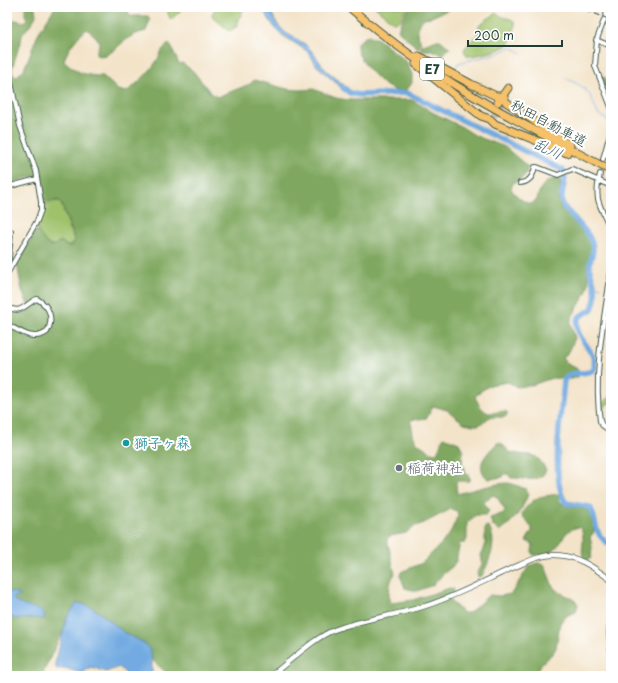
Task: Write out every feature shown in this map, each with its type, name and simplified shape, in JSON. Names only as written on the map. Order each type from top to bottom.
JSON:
[{"type":"highway","name":"E7","points":[[349,7],[370,25],[426,65],[495,111]]},
{"type":"highway","points":[[370,25],[438,67],[496,96],[503,96]]},
{"type":"highway","points":[[370,25],[485,118],[495,111],[508,88]]},
{"type":"highway","points":[[503,96],[506,102],[510,105],[611,171]]},
{"type":"highway","points":[[495,111],[495,124],[611,171]]},
{"type":"highway","name":"秋田自動車道","points":[[495,111],[611,171]]},
{"type":"street","points":[[609,7],[596,40],[595,66],[611,108]]},
{"type":"street","points":[[596,40],[611,46]]},
{"type":"street","points":[[7,63],[20,126],[36,171],[41,210],[37,221],[7,274]]},
{"type":"street","points":[[604,159],[611,130]]},
{"type":"street","points":[[605,153],[611,157]]},
{"type":"street","points":[[520,183],[530,179],[533,175],[535,167],[560,175],[572,168],[611,186]]},
{"type":"street","points":[[600,174],[597,189],[599,205],[610,224],[611,230]]},
{"type":"street","points":[[7,187],[37,179]]},
{"type":"street","points":[[7,230],[11,231],[8,258],[16,258]]},
{"type":"street","points":[[611,271],[610,291],[600,343],[597,389],[600,421],[602,425],[611,432]]},
{"type":"street","points":[[7,307],[13,309],[24,308],[33,300],[37,299],[48,307],[51,322],[47,332],[39,336],[32,337],[10,326],[7,326]]},
{"type":"street","points":[[270,676],[322,636],[334,630],[435,603],[534,558],[553,555],[572,557],[592,566],[611,580]]},
{"type":"street","points":[[611,614],[609,633],[611,653]]},
{"type":"street","points":[[608,676],[611,668]]},
{"type":"green space","points":[[25,7],[35,7],[36,16],[23,33],[12,69],[13,75],[17,76],[24,69],[39,32],[55,7],[128,7],[129,16],[148,16],[150,20],[146,31],[133,35],[109,54],[101,56],[96,55],[99,45],[98,40],[87,29],[73,43],[64,60],[77,71],[91,75],[103,76],[118,90],[126,92],[139,82],[156,62],[162,50],[169,44],[179,64],[182,63],[193,71],[210,92],[217,97],[250,84],[254,80],[287,89],[313,89],[336,98],[348,100],[412,100],[476,136],[505,147],[528,167],[525,175],[513,183],[511,189],[524,201],[530,204],[537,200],[539,191],[544,184],[550,180],[559,178],[561,182],[559,200],[562,209],[587,236],[591,245],[591,254],[587,267],[589,283],[586,293],[572,317],[570,323],[575,338],[570,350],[563,359],[579,371],[578,377],[571,379],[552,378],[532,385],[517,387],[508,382],[490,385],[475,397],[483,410],[487,413],[505,411],[507,412],[507,415],[505,417],[490,417],[479,425],[464,423],[447,410],[433,406],[427,418],[410,420],[415,439],[420,445],[431,452],[437,453],[444,437],[459,443],[463,451],[462,463],[470,478],[469,481],[457,481],[457,494],[508,483],[526,489],[528,494],[524,505],[513,520],[499,531],[492,525],[490,518],[504,513],[505,510],[497,497],[493,495],[486,500],[484,503],[489,511],[486,515],[476,515],[467,523],[467,539],[465,543],[460,543],[456,561],[453,566],[433,585],[417,591],[405,588],[400,575],[401,572],[422,563],[442,543],[450,533],[458,516],[457,511],[451,509],[413,527],[406,533],[390,536],[387,539],[395,574],[390,586],[389,600],[391,603],[413,600],[450,588],[454,589],[453,593],[449,596],[451,602],[464,613],[469,613],[489,595],[500,596],[511,594],[529,566],[537,563],[544,564],[554,588],[578,604],[576,612],[568,615],[560,623],[556,648],[541,664],[536,676],[170,676],[132,642],[70,617],[42,676],[7,676],[7,311],[17,313],[27,311],[29,307],[22,291],[17,264],[36,230],[49,246],[53,247],[57,243],[61,242],[67,246],[72,246],[75,240],[62,204],[58,200],[44,202],[41,181],[36,176],[7,185],[7,18],[24,22],[27,19],[25,15]]},
{"type":"green space","points":[[166,7],[184,7],[172,19],[170,19]]},
{"type":"green space","points":[[216,7],[244,7],[236,27],[229,31],[213,17],[212,14]]},
{"type":"green space","points":[[375,7],[407,7],[399,21],[393,22]]},
{"type":"green space","points":[[409,7],[455,7],[431,17],[424,18],[417,27],[417,32],[421,43],[418,48],[398,30]]},
{"type":"green space","points":[[497,13],[502,17],[511,19],[515,22],[515,29],[511,40],[504,47],[499,49],[487,53],[468,56],[464,49],[477,35],[479,26]]},
{"type":"green space","points":[[368,35],[378,39],[406,61],[412,74],[412,83],[406,91],[396,91],[389,88],[369,70],[362,60],[358,52],[357,43]]},
{"type":"green space","points":[[440,40],[450,48],[443,55],[432,50],[420,50],[421,46]]},
{"type":"green space","points":[[601,75],[611,82],[611,94],[607,93],[600,78]]},
{"type":"green space","points":[[58,201],[61,204],[74,240],[71,245],[67,246],[61,241],[53,246],[48,244],[41,236],[37,227],[44,204]]},
{"type":"green space","points":[[611,396],[611,403],[607,404],[603,410],[601,410],[601,404]]},
{"type":"green space","points":[[497,443],[501,443],[510,452],[535,456],[546,470],[543,475],[535,479],[530,479],[511,478],[508,474],[504,474],[503,477],[488,479],[482,469],[483,460]]},
{"type":"green space","points":[[559,494],[560,502],[564,505],[586,509],[593,515],[594,532],[590,537],[592,547],[591,558],[588,560],[584,559],[582,552],[583,536],[580,527],[574,528],[566,533],[556,548],[545,554],[533,555],[533,544],[526,541],[532,531],[532,528],[522,516],[522,512],[531,502],[538,498]]},
{"type":"green space","points":[[488,526],[493,538],[492,551],[482,576],[478,577],[477,573],[482,563],[481,555],[485,547],[485,527]]},
{"type":"water","points":[[261,7],[268,7],[278,25],[286,33],[305,44],[325,69],[350,90],[347,93],[317,66],[307,51],[282,35],[275,28]]},
{"type":"water","points":[[7,591],[19,594],[20,596],[14,597],[14,600],[23,605],[40,610],[45,619],[15,619],[7,614]]},
{"type":"water","points":[[77,603],[84,604],[97,611],[128,635],[145,644],[149,649],[151,656],[152,676],[128,676],[119,667],[106,672],[91,667],[83,673],[65,668],[57,669],[55,665],[67,617]]},
{"type":"waterway","points":[[457,66],[458,63],[499,53],[511,47],[522,53]]},
{"type":"waterway","points":[[564,77],[583,87],[590,95],[598,114],[609,121]]},
{"type":"waterway","name":"乱川","points":[[343,88],[350,93],[359,95],[407,93],[563,170],[565,179],[562,202],[564,207],[590,238],[593,249],[590,267],[595,286],[595,299],[592,309],[580,316],[577,323],[580,335],[593,356],[594,370],[586,373],[574,374],[564,380],[559,426],[557,461],[558,478],[561,492],[566,503],[590,507],[599,534],[603,540],[611,546]]},
{"type":"waterway","name":"乱川","points":[[595,285],[601,287]]},
{"type":"tunnel","points":[[494,116],[501,104]]},
{"type":"railway","points":[[578,7],[611,20]]},
{"type":"place","name":"獅子ヶ森","points":[[126,443]]},
{"type":"place","name":"稲荷神社","points":[[399,468]]}]
